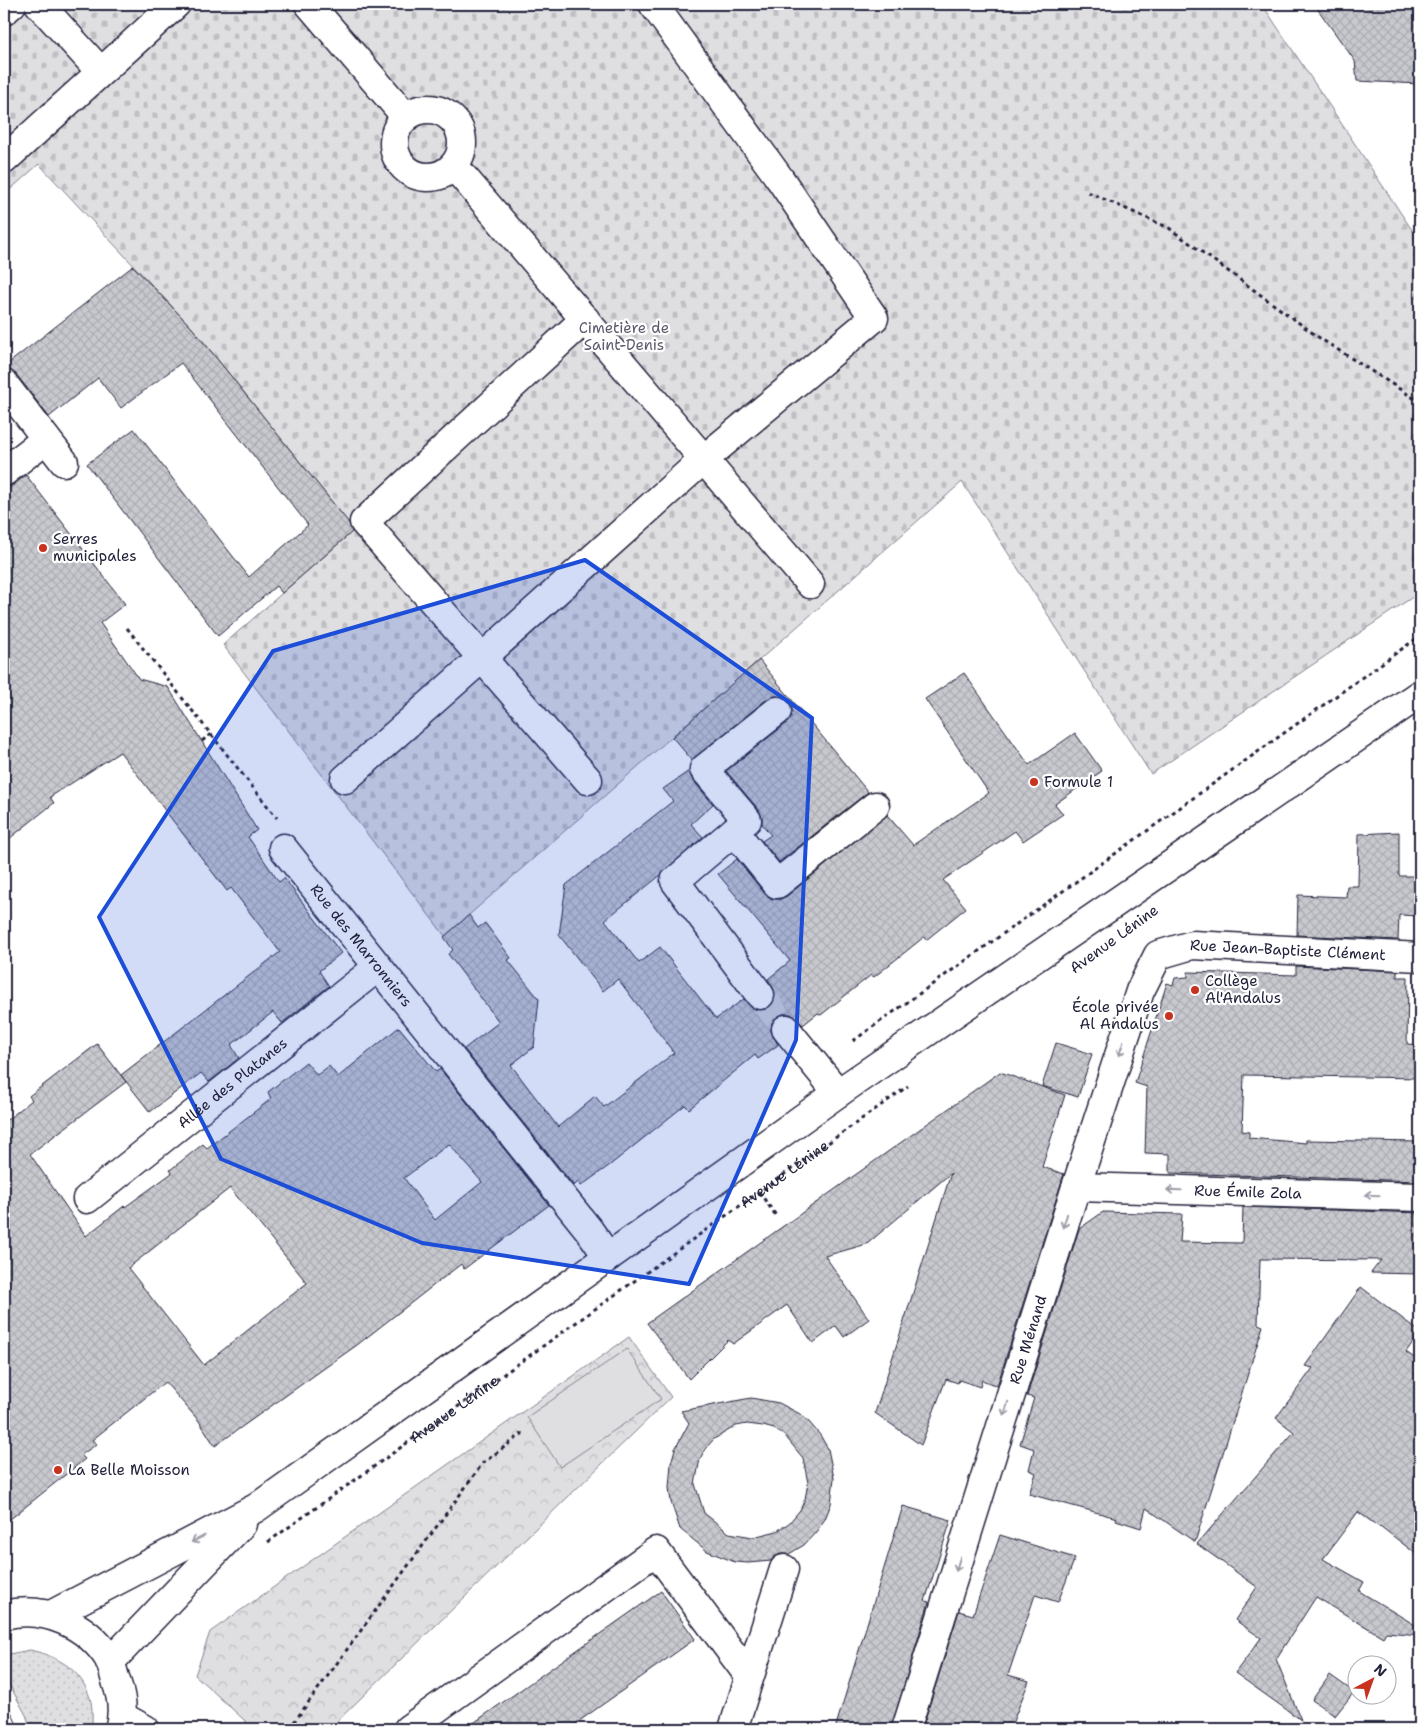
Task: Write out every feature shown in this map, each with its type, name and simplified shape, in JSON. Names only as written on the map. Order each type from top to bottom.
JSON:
[{"type":"street","points":[[4,11],[12,4]]},
{"type":"street","points":[[39,4],[100,71]]},
{"type":"street","points":[[4,160],[176,4]]},
{"type":"street","points":[[309,4],[406,117]]},
{"type":"street","points":[[345,779],[704,459],[874,318],[780,179],[653,4]]},
{"type":"street","points":[[438,110],[448,116],[456,124],[461,134],[460,157],[454,166],[445,174],[435,177],[423,177],[412,174],[403,167],[397,158],[394,147],[394,136],[399,125],[406,117],[416,111],[438,110]]},
{"type":"street","points":[[454,166],[810,584]]},
{"type":"street","points":[[584,319],[364,522],[588,780]]},
{"type":"street","points":[[4,384],[64,462]]},
{"type":"street","points":[[4,472],[46,439]]},
{"type":"street","points":[[51,1615],[256,1508],[838,1093],[1419,694]]},
{"type":"street","points":[[760,995],[675,881],[746,820],[704,769],[777,710]]},
{"type":"street","points":[[734,831],[777,884],[875,806]]},
{"type":"street","name":"Rue des Marronniers","points":[[283,848],[589,1230],[608,1257]]},
{"type":"street","name":"Rue Jean-Baptiste Clément","points":[[1158,955],[1192,945],[1420,957]]},
{"type":"street","name":"Rue Ménand","points":[[906,1729],[1076,1187],[1140,991],[1158,955]]},
{"type":"street","name":"Allée des Platanes","points":[[87,1199],[378,967]]},
{"type":"street","points":[[786,1030],[838,1093]]},
{"type":"street","name":"Rue Émile Zola","points":[[1076,1187],[1420,1197]]},
{"type":"street","points":[[110,1662],[256,1508]]},
{"type":"street","points":[[408,1729],[656,1551],[749,1676]]},
{"type":"street","points":[[733,1729],[784,1569]]},
{"type":"street","points":[[8,1609],[51,1615],[72,1623],[92,1638],[110,1662],[129,1725]]},
{"type":"path","points":[[1088,192],[1169,228],[1321,339],[1420,402]]},
{"type":"path","points":[[127,628],[278,819],[283,848]]},
{"type":"path","points":[[202,741],[211,734]]},
{"type":"path","name":"Avenue Lénine","points":[[266,1543],[912,1083]]},
{"type":"path","points":[[759,1192],[777,1217]]},
{"type":"path","points":[[289,1729],[483,1462],[523,1433]]},
{"type":"highlighted area","points":[[585,560],[812,718],[796,1040],[689,1284],[422,1243],[221,1159],[99,917],[273,651]]},
{"type":"green space","name":"Cimetière de Saint-Denis","points":[[4,4],[1262,4],[1420,242],[1420,592],[1151,774],[962,482],[445,936],[223,645],[354,530],[193,329],[39,164],[4,195]]},
{"type":"green space","points":[[629,1337],[671,1397],[329,1729],[254,1729],[195,1675],[210,1632]]},
{"type":"green space","points":[[627,1349],[661,1399],[560,1467],[527,1417]]},
{"type":"green space","points":[[30,1650],[50,1656],[67,1665],[81,1679],[91,1702],[92,1729],[31,1729],[26,1715],[4,1675],[4,1655]]},
{"type":"building","points":[[1314,4],[1395,4],[1398,8],[1420,8],[1420,84],[1357,81],[1355,61]]},
{"type":"building","points":[[133,266],[193,329],[349,523],[352,532],[282,593],[276,586],[218,636],[87,464],[134,429],[249,577],[308,525],[181,363],[121,408],[98,378],[49,417],[16,374],[5,366]]},
{"type":"building","points":[[26,475],[125,604],[100,623],[139,679],[168,687],[257,830],[248,837],[279,882],[284,878],[341,953],[319,971],[329,986],[282,1023],[273,1012],[231,1045],[239,1058],[209,1082],[201,1073],[150,1112],[121,1075],[280,952],[231,888],[227,891],[120,752],[50,797],[54,803],[4,843],[4,492]]},
{"type":"building","points":[[759,660],[868,792],[779,862],[762,841],[771,835],[762,824],[759,810],[726,771],[787,723],[791,717],[792,709],[789,701],[783,697],[775,696],[767,699],[692,760],[672,737]]},
{"type":"building","points":[[964,673],[1029,765],[1075,733],[1102,771],[1055,804],[1063,814],[1023,841],[1015,831],[943,880],[966,908],[926,940],[924,937],[874,977],[871,975],[821,1015],[818,1013],[803,1025],[791,1014],[783,1014],[777,1017],[772,1023],[771,1031],[778,1045],[758,1059],[755,1055],[689,1109],[685,1105],[610,1165],[581,1186],[578,1182],[574,1186],[464,1049],[499,1022],[448,954],[453,950],[444,937],[469,915],[478,928],[485,923],[511,958],[508,960],[539,999],[534,1047],[511,1065],[558,1127],[595,1096],[604,1107],[674,1053],[618,979],[603,991],[559,935],[566,885],[673,801],[663,789],[689,771],[692,779],[713,804],[691,824],[703,837],[662,874],[605,920],[639,963],[660,947],[716,1019],[744,999],[754,1009],[762,1010],[769,1008],[774,1002],[776,994],[768,979],[790,961],[718,874],[737,859],[765,894],[772,899],[780,899],[787,896],[887,815],[913,845],[989,793],[925,699]]},
{"type":"building","points":[[1399,832],[1399,876],[1420,876],[1420,916],[1399,915],[1398,940],[1297,935],[1298,895],[1346,897],[1347,886],[1358,886],[1359,834]]},
{"type":"building","points":[[1296,966],[1397,971],[1397,977],[1408,977],[1407,1044],[1420,1045],[1420,1078],[1244,1075],[1242,1131],[1249,1132],[1249,1138],[1306,1143],[1306,1140],[1420,1142],[1420,1181],[1170,1173],[1170,1154],[1145,1153],[1147,1087],[1135,1083],[1167,983],[1173,985],[1175,978],[1188,977],[1188,972],[1296,975]]},
{"type":"building","points":[[399,1027],[436,1072],[440,1069],[549,1205],[464,1269],[461,1264],[357,1345],[215,1446],[199,1421],[165,1382],[92,1440],[97,1444],[81,1455],[85,1459],[4,1524],[4,1115],[7,1120],[32,1100],[29,1096],[97,1044],[126,1082],[30,1154],[86,1236],[124,1206],[172,1173],[170,1170],[203,1144],[207,1148],[271,1099],[268,1092],[306,1062],[317,1075],[329,1066],[338,1077]],"holes":[[[449,1144],[482,1182],[435,1220],[404,1178]],[[230,1188],[307,1283],[204,1365],[128,1268]]]},
{"type":"building","points":[[1056,1043],[1092,1054],[1078,1097],[1042,1086]]},
{"type":"building","points":[[1000,1072],[1065,1095],[1042,1167],[1064,1174],[997,1386],[982,1380],[980,1387],[959,1380],[958,1383],[946,1379],[921,1445],[875,1413],[951,1173],[867,1244],[825,1256],[869,1319],[844,1337],[836,1326],[813,1343],[787,1305],[733,1344],[728,1340],[689,1379],[647,1323]]},
{"type":"building","points":[[1243,1207],[1420,1213],[1420,1274],[1371,1273],[1381,1260],[1260,1259],[1258,1324],[1263,1326],[1195,1542],[1146,1508],[1141,1528],[1116,1520],[1117,1518],[1029,1494],[1036,1473],[1029,1470],[1034,1449],[1020,1444],[1034,1398],[1027,1396],[1079,1229],[1103,1212],[1182,1214],[1180,1242],[1242,1243]]},
{"type":"building","points":[[1361,1287],[1420,1332],[1406,1352],[1420,1362],[1420,1557],[1380,1526],[1358,1512],[1323,1559],[1364,1582],[1359,1591],[1420,1628],[1420,1635],[1386,1632],[1383,1637],[1316,1597],[1276,1659],[1301,1720],[1235,1673],[1261,1638],[1235,1620],[1257,1587],[1197,1544],[1294,1432],[1276,1418],[1313,1368],[1305,1366]]},
{"type":"building","points":[[751,1398],[779,1403],[800,1414],[809,1422],[820,1435],[828,1449],[834,1478],[831,1504],[825,1519],[804,1545],[789,1554],[780,1554],[771,1561],[735,1562],[707,1551],[680,1529],[671,1502],[669,1488],[671,1463],[675,1449],[689,1423],[681,1411]],"holes":[[[747,1424],[774,1429],[785,1436],[803,1458],[808,1483],[805,1499],[800,1510],[789,1523],[777,1531],[753,1537],[729,1533],[704,1513],[695,1484],[700,1459],[705,1449],[714,1439],[736,1426]]]},
{"type":"building","points":[[903,1506],[951,1520],[925,1601],[929,1602],[891,1729],[835,1729]]},
{"type":"building","points":[[1000,1535],[1075,1558],[1058,1602],[1035,1595],[1008,1675],[1029,1681],[1010,1729],[922,1729],[959,1611],[973,1615]]},
{"type":"building","points":[[661,1591],[695,1639],[568,1729],[465,1729]]},
{"type":"building","points":[[1330,1675],[1346,1686],[1346,1702],[1335,1716],[1312,1700]]},
{"type":"tunnel","points":[[760,995],[786,1029]]},
{"type":"tram line","points":[[4,1696],[19,1729]]},
{"type":"place","name":"Serres municipales","points":[[43,548]]},
{"type":"place","name":"Formule 1","points":[[1034,782]]},
{"type":"place","name":"Collège Al'Andalus","points":[[1195,990]]},
{"type":"place","name":"École privée Al Andalus","points":[[1169,1016]]},
{"type":"place","name":"La Belle Moisson","points":[[58,1470]]}]
